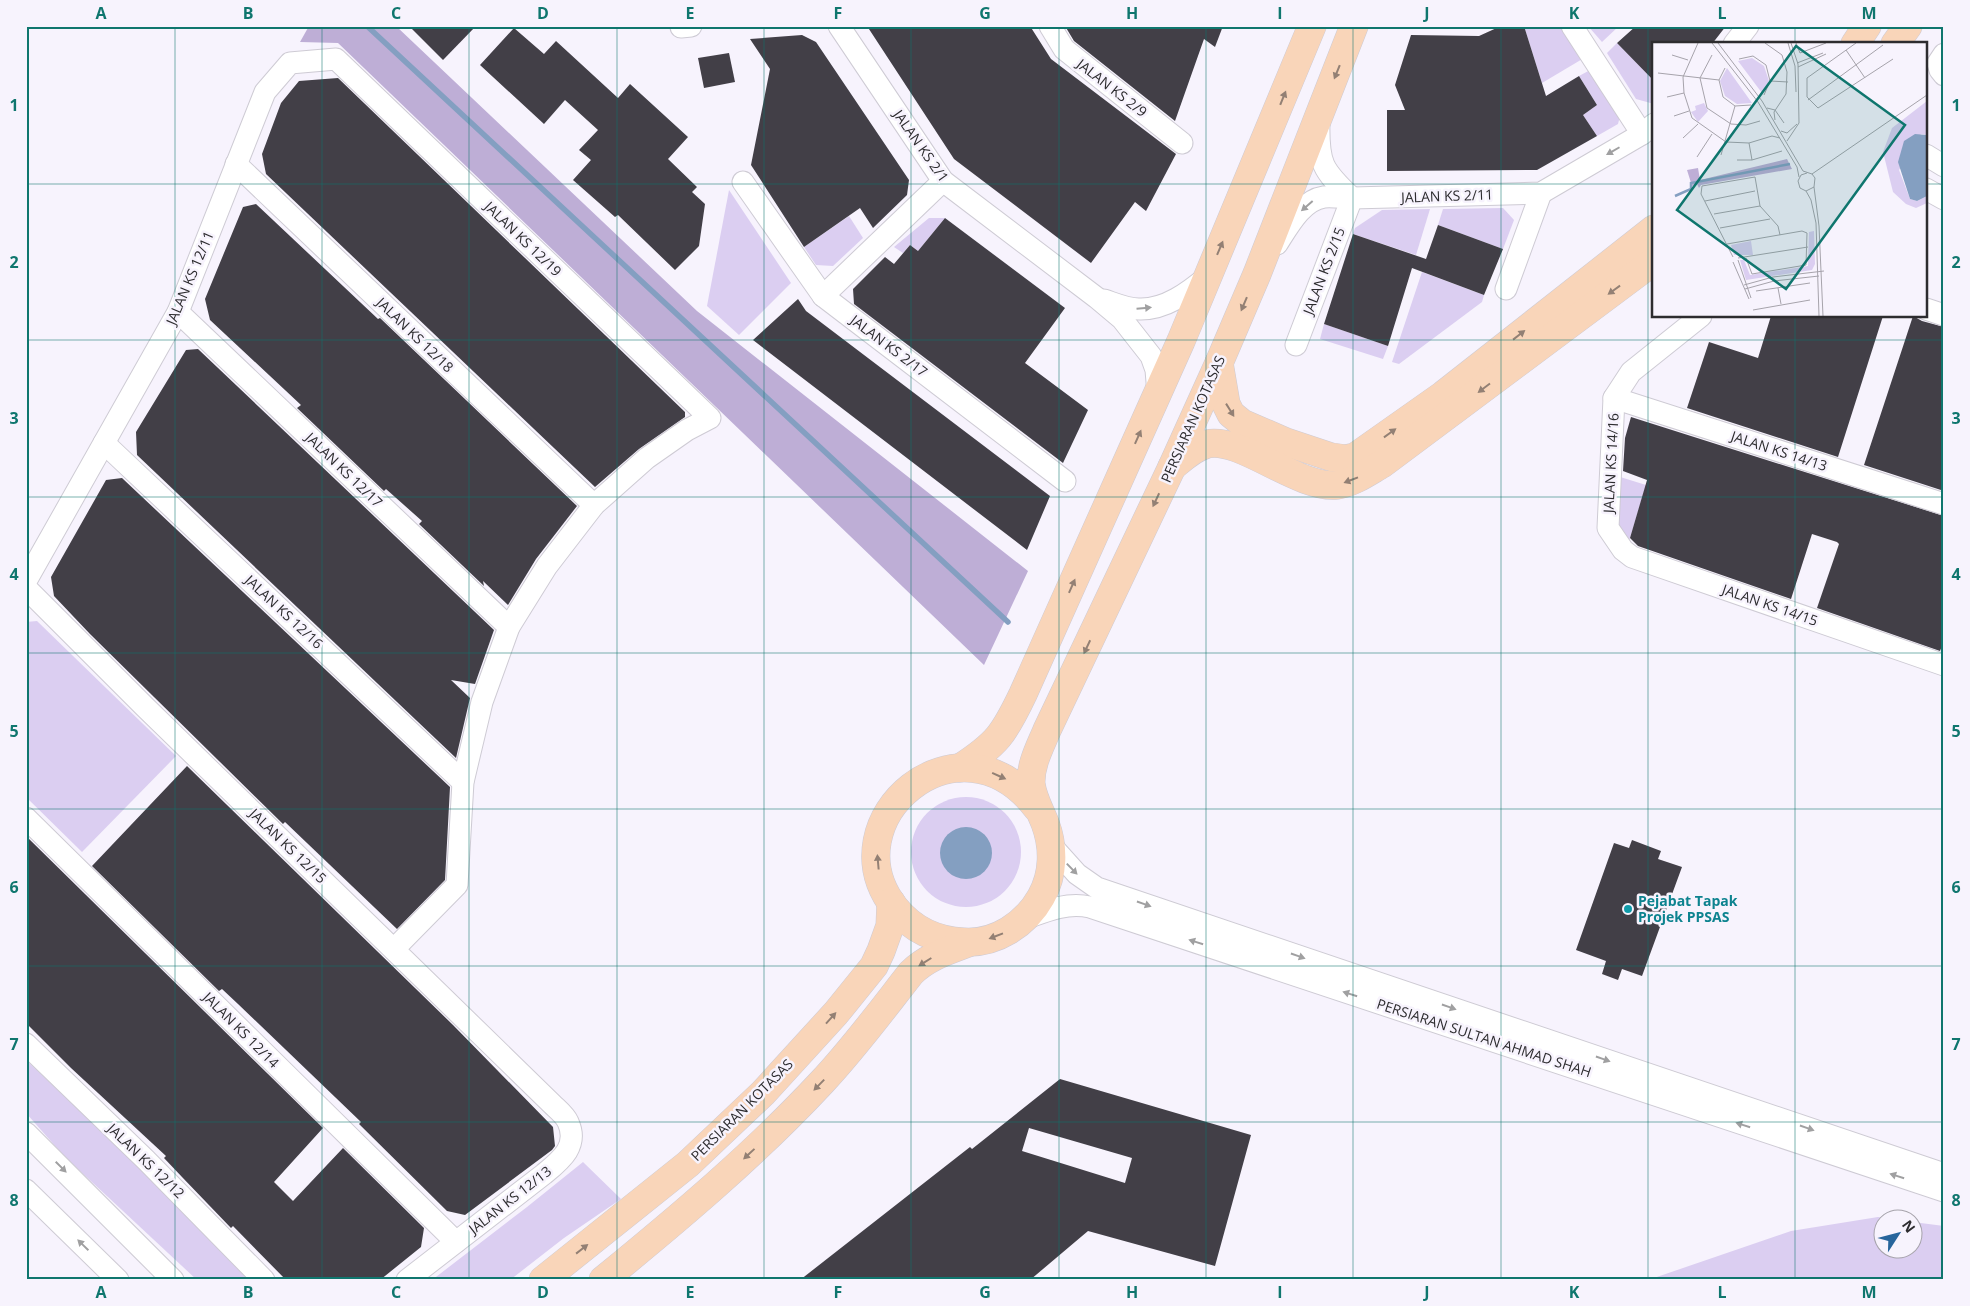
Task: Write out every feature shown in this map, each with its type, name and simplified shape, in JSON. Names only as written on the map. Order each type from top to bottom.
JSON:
[{"type":"main road","name":"PERSIARAN KOTASAS","points":[[960,768],[982,754],[1009,724],[1158,394],[1312,26]]},
{"type":"main road","name":"PERSIARAN KOTASAS","points":[[1037,808],[1031,784],[1032,767],[1047,730],[1172,467],[1219,363],[1257,274],[1354,26]]},
{"type":"main road","points":[[1856,42],[1867,26]]},
{"type":"main road","points":[[1896,42],[1908,26]]},
{"type":"main road","points":[[1219,363],[1226,404],[1231,414],[1242,423],[1286,442],[1331,457],[1346,459],[1356,457],[1443,395],[1652,232]]},
{"type":"main road","points":[[1172,467],[1198,447],[1219,444],[1242,451],[1314,482],[1337,485],[1352,480],[1382,464],[1652,263]]},
{"type":"main road","name":"PERSIARAN KOTASAS","points":[[603,1280],[688,1210],[784,1120],[848,1053],[919,965],[941,953],[969,942],[998,936],[1012,929],[1024,919],[1038,902],[1048,881],[1051,866],[1050,844],[1045,822],[1037,808],[1028,796],[1004,778],[982,770],[960,768],[930,775],[917,782],[895,802],[887,815],[879,837],[877,859],[884,889],[891,902],[912,925],[925,933],[954,942],[969,942]]},
{"type":"main road","name":"PERSIARAN KOTASAS","points":[[544,1280],[688,1164],[763,1092],[836,1013],[874,966],[890,926],[891,902]]},
{"type":"street","name":"JALAN KS 2/1","points":[[839,26],[943,182],[1122,319],[1151,356],[1156,370],[1158,394]]},
{"type":"street","name":"JALAN KS 2/9","points":[[1050,26],[1064,50],[1182,142]]},
{"type":"street","points":[[1572,26],[1648,129]]},
{"type":"street","points":[[1736,42],[1748,26]]},
{"type":"street","points":[[1944,54],[1938,63],[1944,75]]},
{"type":"street","name":"JALAN KS 12/11","points":[[26,581],[178,312],[264,92],[290,63],[336,59]]},
{"type":"street","name":"JALAN KS 12/19","points":[[336,59],[710,418],[687,430],[647,458],[594,505]]},
{"type":"street","points":[[1320,114],[1319,144],[1322,161],[1331,178],[1352,198]]},
{"type":"street","name":"JALAN KS 2/11","points":[[1257,274],[1294,218],[1312,201],[1324,197],[1352,198],[1541,193],[1648,129]]},
{"type":"street","points":[[1928,157],[1944,166]]},
{"type":"street","name":"JALAN KS 12/18","points":[[236,164],[594,505]]},
{"type":"street","name":"JALAN KS 2/17","points":[[743,182],[823,296],[1065,481]]},
{"type":"street","points":[[823,296],[943,182]]},
{"type":"street","points":[[1928,191],[1944,199]]},
{"type":"street","points":[[1506,289],[1541,193]]},
{"type":"street","name":"JALAN KS 2/15","points":[[1296,345],[1352,198]]},
{"type":"street","points":[[1097,298],[1140,310],[1158,307],[1187,293],[1208,276]]},
{"type":"street","points":[[1928,310],[1944,314]]},
{"type":"street","name":"JALAN KS 12/17","points":[[178,312],[509,627]]},
{"type":"street","name":"JALAN KS 14/16","points":[[1608,528],[1614,398],[1631,372],[1698,318]]},
{"type":"street","name":"JALAN KS 14/13","points":[[1614,398],[1944,504]]},
{"type":"street","name":"JALAN KS 12/16","points":[[104,443],[463,782]]},
{"type":"street","points":[[394,949],[457,885],[463,782],[482,702],[509,627],[547,566],[594,505]]},
{"type":"street","name":"JALAN KS 14/15","points":[[1608,528],[1623,550],[1632,557],[1944,665]]},
{"type":"street","name":"JALAN KS 12/15","points":[[26,588],[145,707],[552,1104]]},
{"type":"street","name":"JALAN KS 12/14","points":[[26,818],[456,1242]]},
{"type":"street","name":"PERSIARAN SULTAN AHMAD SHAH","points":[[1050,844],[1077,874],[1098,888],[1944,1174]]},
{"type":"street","name":"PERSIARAN SULTAN AHMAD SHAH","points":[[1024,919],[1062,906],[1081,905],[1090,907],[1944,1191]]},
{"type":"street","name":"JALAN KS 12/12","points":[[26,1044],[152,1166],[264,1280]]},
{"type":"street","name":"JALAN KS 12/13","points":[[408,1280],[566,1155],[571,1139],[568,1121],[552,1104]]},
{"type":"street","points":[[26,1133],[173,1280]]},
{"type":"street","points":[[26,1190],[118,1280]]},
{"type":"shaded area","points":[[309,26],[396,26],[697,311],[1028,571],[984,665],[338,43],[300,42]]},
{"type":"shaded area","points":[[1524,26],[1562,26],[1584,58],[1542,83]]},
{"type":"shaded area","points":[[1588,26],[1619,26],[1602,42]]},
{"type":"shaded area","points":[[1617,43],[1652,79],[1652,103],[1636,99],[1607,53]]},
{"type":"shaded area","points":[[1592,69],[1621,112],[1618,124],[1597,136],[1583,115],[1597,105],[1579,76]]},
{"type":"shaded area","points":[[729,190],[791,283],[739,335],[707,306]]},
{"type":"shaded area","points":[[1503,208],[1514,220],[1503,249],[1438,225],[1443,209]]},
{"type":"shaded area","points":[[1430,209],[1416,255],[1353,234],[1355,228],[1382,210]]},
{"type":"shaded area","points":[[849,216],[863,238],[833,266],[816,265],[804,247]]},
{"type":"shaded area","points":[[929,218],[945,218],[918,251],[910,245],[903,253],[894,247]]},
{"type":"shaded area","points":[[1422,272],[1484,295],[1482,302],[1399,364],[1392,362]]},
{"type":"shaded area","points":[[1324,324],[1388,346],[1383,359],[1320,339]]},
{"type":"shaded area","points":[[1617,476],[1646,485],[1627,548],[1614,528]]},
{"type":"shaded area","points":[[37,621],[176,756],[82,852],[26,797],[26,622]]},
{"type":"shaded area","points":[[966,797],[987,801],[1005,813],[1017,831],[1021,852],[1017,873],[1005,891],[987,903],[966,907],[945,903],[927,891],[915,873],[911,852],[915,831],[927,813],[945,801]]},
{"type":"shaded area","points":[[26,1060],[211,1234],[252,1280],[197,1280],[64,1156],[26,1113]]},
{"type":"shaded area","points":[[583,1162],[621,1199],[564,1238],[510,1280],[432,1280],[527,1207]]},
{"type":"shaded area","points":[[1872,1218],[1872,1258],[1922,1258],[1922,1223],[1944,1226],[1944,1280],[1648,1280],[1791,1231]]},
{"type":"water","points":[[961,827],[971,827],[985,834],[992,848],[992,858],[985,872],[971,879],[961,879],[951,875],[944,868],[940,858],[940,848],[944,838],[951,831]]},
{"type":"building","points":[[409,26],[476,26],[443,60]]},
{"type":"building","points":[[867,26],[1030,26],[1051,59],[1176,154],[1146,211],[1135,202],[1091,263],[954,159]]},
{"type":"building","points":[[1065,26],[1223,26],[1215,47],[1204,39],[1175,121],[1074,41]]},
{"type":"building","points":[[1501,26],[1524,26],[1546,96],[1579,76],[1597,105],[1583,115],[1597,136],[1537,170],[1387,171],[1387,110],[1405,110],[1395,85],[1411,35],[1479,36]]},
{"type":"building","points":[[1636,26],[1726,26],[1714,42],[1652,42],[1652,79],[1617,43]]},
{"type":"building","points":[[514,28],[544,54],[556,41],[618,98],[630,84],[688,137],[668,159],[697,187],[692,192],[705,204],[699,246],[675,270],[618,215],[615,217],[573,180],[591,160],[579,150],[598,130],[565,100],[544,124],[480,65]]},
{"type":"building","points":[[802,35],[816,42],[909,180],[907,195],[873,228],[860,208],[804,247],[751,165],[770,69],[750,39]]},
{"type":"building","points":[[729,53],[735,82],[704,88],[698,58]]},
{"type":"building","points":[[338,78],[685,412],[685,417],[639,449],[595,487],[266,174],[262,154],[281,103],[299,81]]},
{"type":"building","points":[[256,204],[378,319],[380,318],[577,506],[536,559],[508,605],[483,581],[484,586],[419,524],[422,521],[386,489],[384,491],[297,408],[301,405],[210,320],[205,299],[243,207]]},
{"type":"building","points":[[945,218],[1065,308],[1025,363],[1088,410],[1063,463],[854,304],[853,289],[885,257],[894,264],[910,245],[918,251]]},
{"type":"building","points":[[1438,225],[1503,249],[1484,295],[1412,268],[1388,346],[1324,324],[1353,234],[1426,259]]},
{"type":"building","points":[[798,299],[806,311],[1050,496],[1027,550],[753,340]]},
{"type":"building","points":[[1770,318],[1882,318],[1838,457],[1687,408],[1709,342],[1758,358]]},
{"type":"building","points":[[1912,318],[1944,327],[1944,491],[1864,465]]},
{"type":"building","points":[[198,349],[494,630],[475,684],[451,680],[470,698],[456,758],[137,455],[136,432],[186,350]]},
{"type":"building","points":[[1631,417],[1944,516],[1944,641],[1940,651],[1817,608],[1839,544],[1837,542],[1812,534],[1791,599],[1638,546],[1630,538],[1647,480],[1623,471],[1625,438]]},
{"type":"building","points":[[122,478],[450,787],[445,880],[397,929],[285,822],[283,824],[90,634],[54,596],[51,577],[106,480]]},
{"type":"building","points":[[187,766],[453,1025],[553,1127],[555,1146],[552,1150],[465,1215],[447,1211],[359,1124],[361,1122],[222,989],[219,991],[92,866]]},
{"type":"building","points":[[26,836],[323,1128],[274,1182],[293,1201],[343,1148],[424,1228],[421,1247],[380,1280],[286,1280],[233,1226],[231,1228],[164,1158],[166,1156],[71,1068],[26,1023]]},
{"type":"building","name":"Pejabat Tapak Projek PPSAS","points":[[1632,840],[1661,851],[1658,859],[1682,867],[1642,976],[1622,969],[1618,980],[1602,974],[1606,961],[1576,950],[1614,843],[1629,848]]},
{"type":"building","points":[[1060,1079],[1251,1135],[1215,1266],[1088,1231],[1030,1280],[800,1280],[970,1147],[972,1149]],"holes":[[[1029,1128],[1132,1158],[1125,1183],[1022,1151]]]},
{"type":"waterway","points":[[367,26],[1008,622]]},
{"type":"place","name":"Pejabat Tapak Projek PPSAS","points":[[1628,909]]}]
